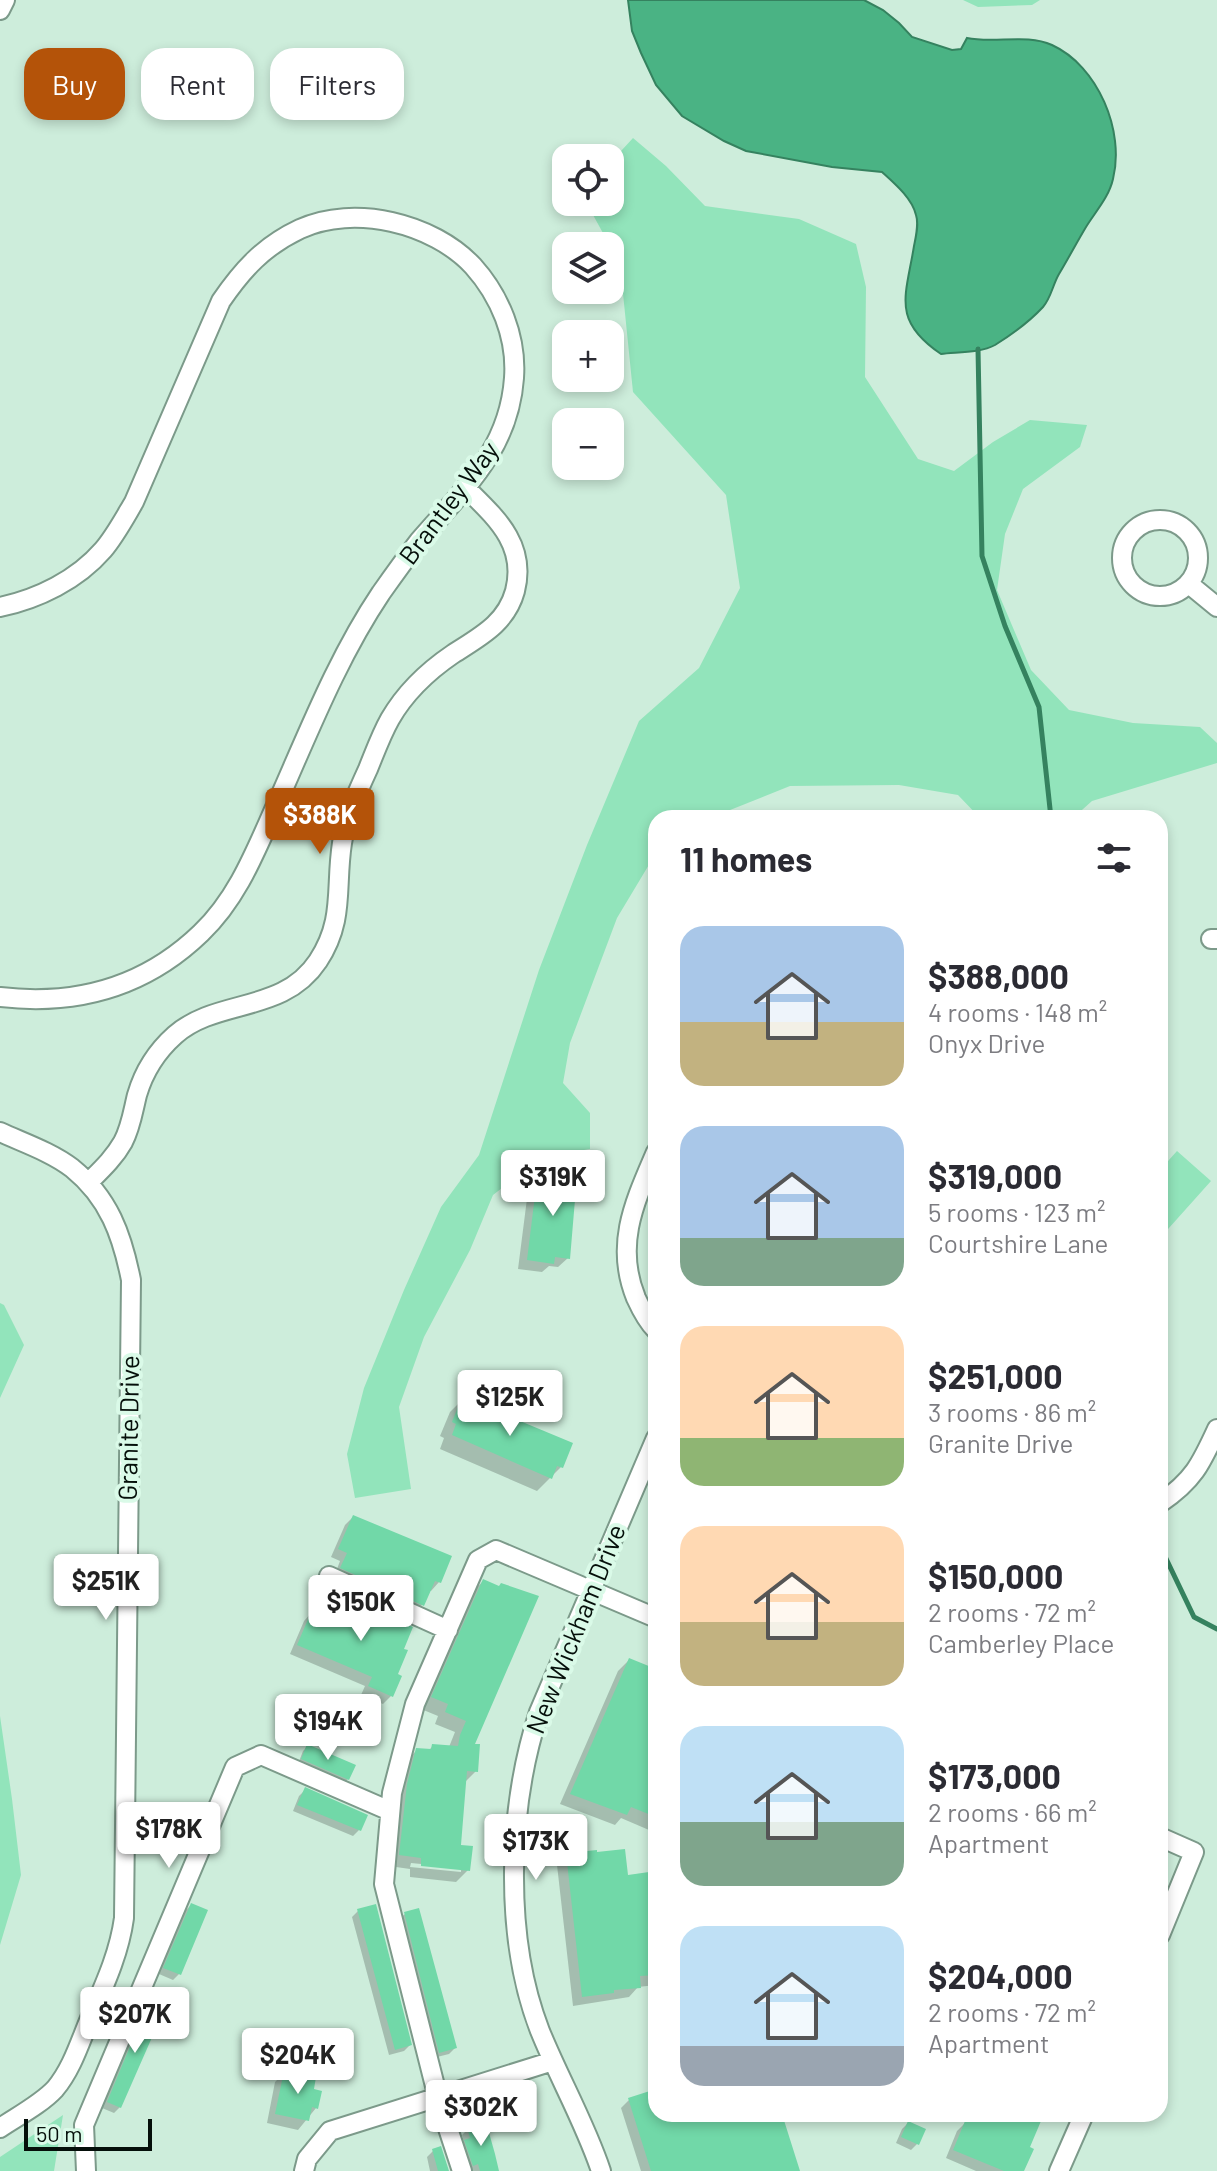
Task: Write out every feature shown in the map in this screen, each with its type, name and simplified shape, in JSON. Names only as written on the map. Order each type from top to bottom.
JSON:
[{"type":"street","points":[[0,10],[5,0]]},
{"type":"street","name":"Brantley Way","points":[[0,607],[38,597],[69,579],[102,552],[134,502],[221,301],[240,273],[267,247],[302,228],[339,218],[394,222],[426,233],[449,247],[471,265],[489,288],[504,315],[512,344],[514,375],[511,403],[501,435],[486,463],[416,545],[351,644],[325,695],[249,867],[228,902],[203,932],[172,958],[138,978],[73,998],[0,997]]},
{"type":"street","points":[[88,1183],[124,1140],[144,1075],[166,1043],[179,1031],[212,1014],[264,1001],[281,993],[307,974],[323,951],[339,907],[346,823],[391,718],[417,684],[434,669],[492,629],[506,612],[515,591],[517,564],[511,539],[499,521],[466,488]]},
{"type":"street","points":[[1155,520],[1168,520],[1181,525],[1197,546],[1199,559],[1189,584],[1169,596],[1156,597],[1134,587],[1122,566],[1121,554],[1132,531],[1155,520]]},
{"type":"street","points":[[1189,584],[1217,607]]},
{"type":"street","name":"Granite Drive","points":[[0,1132],[71,1167],[88,1183],[120,1232],[131,1280],[124,1918],[115,1959],[70,2065],[51,2093],[0,2128]]},
{"type":"street","points":[[648,1171],[631,1217],[625,1255],[630,1282],[648,1318]]},
{"type":"street","points":[[1168,1497],[1193,1475],[1217,1429]]},
{"type":"street","name":"New Wickham Drive","points":[[601,2171],[539,2027],[526,1980],[518,1937],[514,1851],[519,1797],[529,1742],[554,1672],[648,1456]]},
{"type":"street","points":[[462,2171],[438,2098],[384,1884],[392,1793],[415,1704],[478,1560],[496,1550],[648,1614]]},
{"type":"street","points":[[329,1576],[448,1630]]},
{"type":"street","points":[[86,2171],[84,2125],[235,1767],[261,1755],[390,1811]]},
{"type":"street","points":[[1168,1841],[1194,1852],[1168,1915]]},
{"type":"street","points":[[304,2171],[307,2159],[330,2131],[553,2061]]},
{"type":"street","points":[[1059,2171],[1080,2122]]},
{"type":"shaded area","points":[[628,0],[864,0],[883,10],[912,37],[952,50],[961,49],[967,38],[1021,39],[1052,45],[1083,68],[1104,102],[1115,141],[1116,160],[1111,186],[1038,312],[989,348],[941,354],[925,342],[908,318],[906,293],[917,222],[914,209],[902,191],[882,172],[832,167],[746,151],[682,116],[656,85],[641,53],[632,31]]},
{"type":"shaded area","points":[[963,0],[1040,0],[1032,5],[978,7]]},
{"type":"shaded area","points":[[633,138],[705,206],[799,219],[856,244],[866,287],[865,377],[918,459],[954,471],[1030,420],[1087,425],[1080,447],[1023,489],[1005,534],[997,590],[1031,670],[1069,710],[1133,723],[1200,727],[1217,743],[1217,763],[1092,801],[1082,810],[972,810],[958,795],[899,785],[790,786],[730,810],[648,810],[648,866],[617,918],[570,1043],[563,1083],[590,1113],[590,1149],[542,1157],[493,1195],[470,1250],[424,1337],[399,1407],[411,1489],[355,1498],[347,1454],[364,1388],[441,1207],[479,1155],[539,970],[639,721],[699,668],[740,588],[726,495],[633,392],[624,303],[624,232],[602,232],[594,216],[624,216],[624,148]]},
{"type":"shaded area","points":[[1177,1151],[1211,1181],[1168,1229],[1168,1161]]},
{"type":"shaded area","points":[[0,1303],[4,1305],[24,1345],[0,1398]]},
{"type":"shaded area","points":[[0,1716],[21,1875],[0,1945]]},
{"type":"shaded area","points":[[63,2115],[54,2171],[0,2171],[0,2157]]},
{"type":"building","points":[[538,1171],[577,1176],[570,1259],[555,1257],[554,1264],[527,1260]]},
{"type":"building","points":[[462,1397],[573,1443],[563,1468],[557,1466],[552,1479],[452,1435],[456,1424],[452,1422]]},
{"type":"building","points":[[353,1515],[452,1556],[441,1583],[435,1581],[424,1606],[340,1568],[347,1553],[338,1549]]},
{"type":"building","points":[[483,1579],[539,1596],[475,1744],[480,1744],[478,1772],[467,1771],[461,1845],[473,1846],[470,1871],[421,1866],[421,1858],[399,1855],[407,1784],[416,1748],[431,1749],[432,1744],[458,1746],[466,1721],[445,1712],[448,1704],[431,1697]]},
{"type":"building","points":[[348,1598],[413,1627],[398,1674],[402,1676],[393,1697],[368,1686],[372,1677],[297,1645],[312,1610],[338,1621]]},
{"type":"building","points":[[629,1658],[648,1666],[648,1814],[631,1807],[627,1815],[570,1794]]},
{"type":"building","points":[[307,1744],[356,1765],[349,1780],[301,1759]]},
{"type":"building","points":[[305,1787],[368,1815],[361,1831],[297,1805]]},
{"type":"building","points":[[625,1849],[628,1875],[648,1872],[648,1976],[640,1976],[641,1988],[582,1997],[566,1853]]},
{"type":"building","points":[[191,1903],[208,1910],[181,1975],[163,1968]]},
{"type":"building","points":[[376,1904],[412,2045],[395,2050],[357,1909]]},
{"type":"building","points":[[419,1908],[457,2048],[439,2053],[404,1912]]},
{"type":"building","points":[[148,2003],[164,2010],[121,2108],[107,2102]]},
{"type":"building","points":[[284,2071],[316,2077],[314,2089],[322,2091],[318,2109],[312,2107],[309,2121],[275,2114]]},
{"type":"building","points":[[648,2092],[648,2122],[785,2122],[800,2171],[651,2171],[628,2098]]},
{"type":"building","points":[[486,2122],[499,2171],[480,2171],[478,2164],[473,2166],[464,2140],[470,2138],[467,2127]]},
{"type":"building","points":[[908,2122],[926,2129],[919,2145],[901,2137]]},
{"type":"building","points":[[965,2122],[1041,2122],[1030,2147],[1034,2149],[1024,2171],[1004,2171],[953,2150]]},
{"type":"building","points":[[441,2146],[449,2171],[438,2171],[432,2149]]},
{"type":"waterway","points":[[978,349],[982,556],[1005,626],[1039,707],[1050,810]]},
{"type":"waterway","points":[[1168,1563],[1194,1617],[1217,1629]]}]
